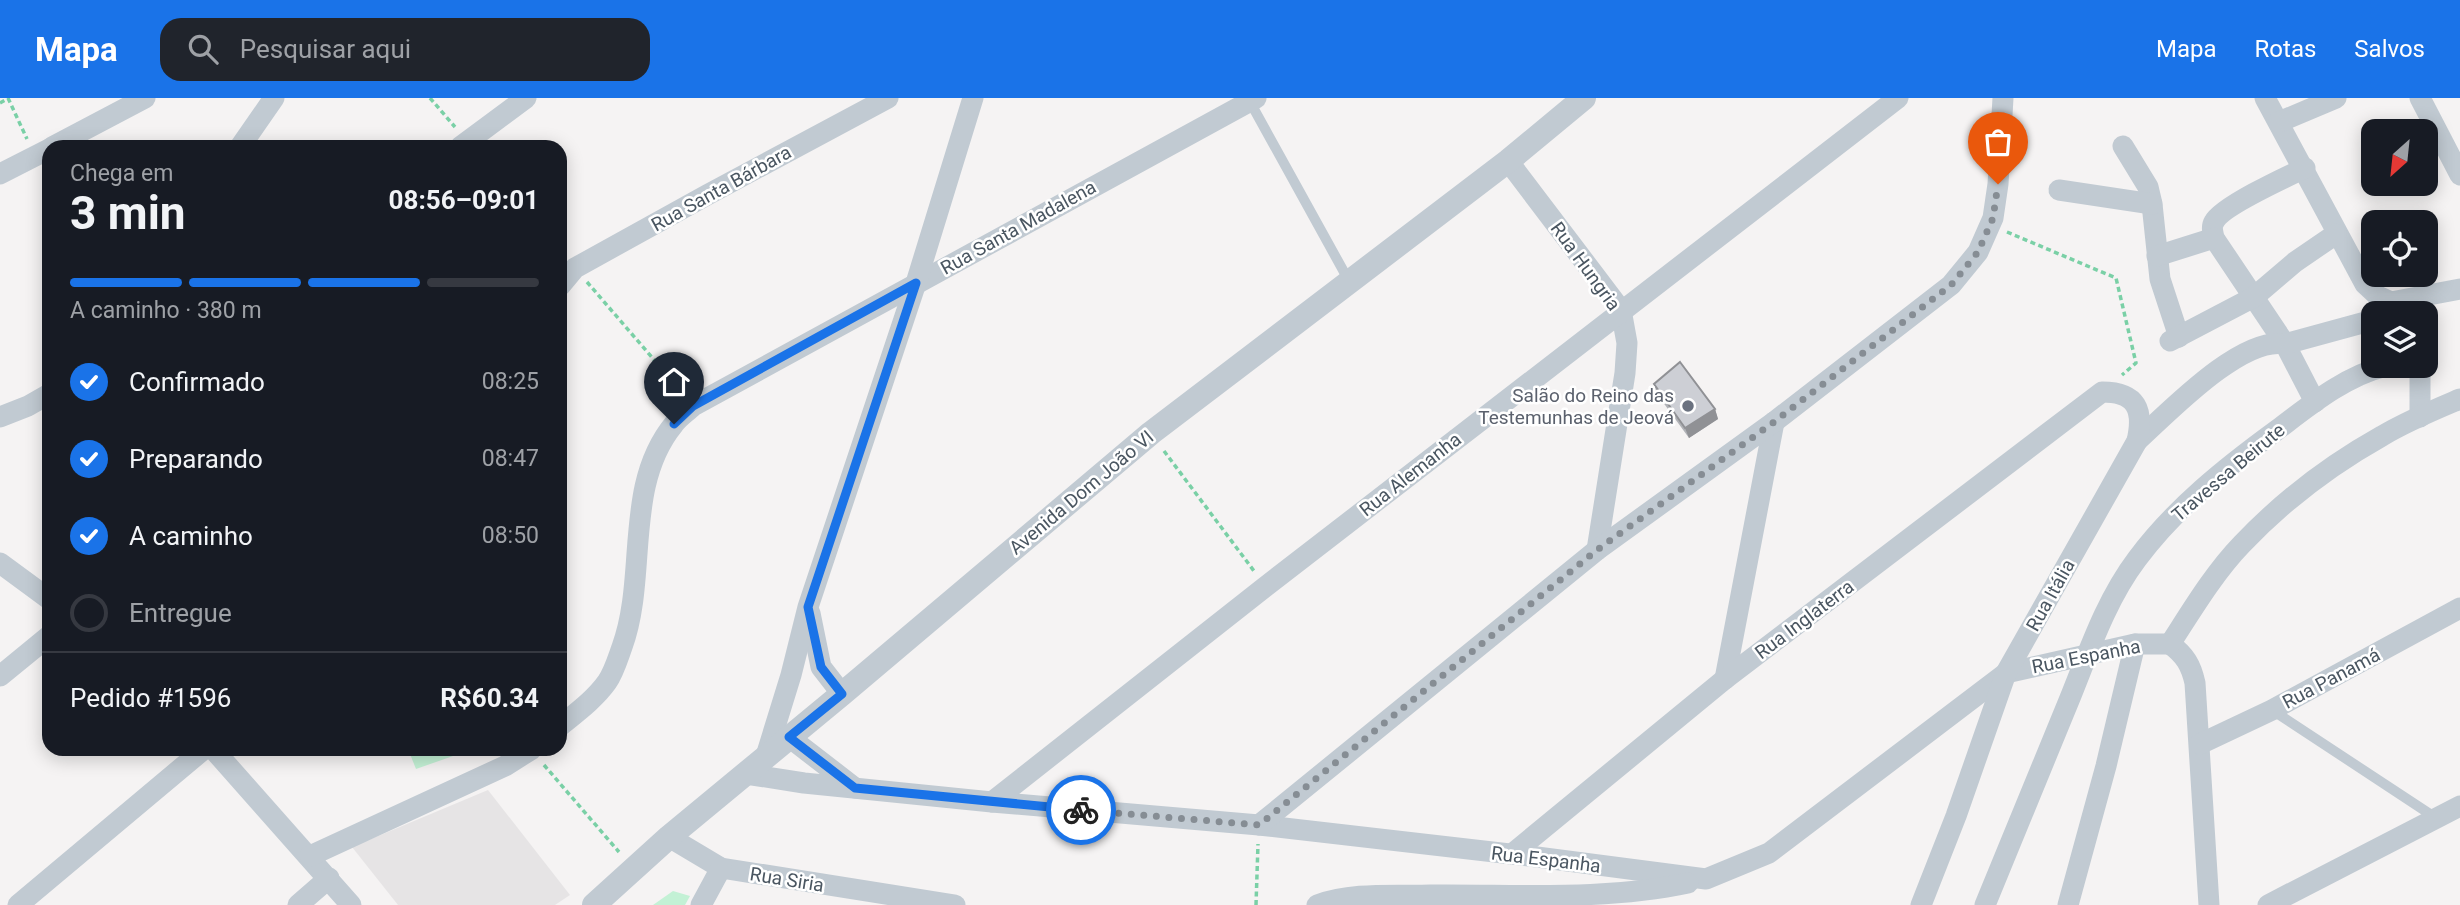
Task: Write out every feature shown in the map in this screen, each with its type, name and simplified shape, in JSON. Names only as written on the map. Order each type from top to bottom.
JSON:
[{"type":"street","points":[[66,140],[145,98]]},
{"type":"street","points":[[245,140],[274,98]]},
{"type":"street","points":[[467,140],[526,98]]},
{"type":"street","name":"Rua Santa Bárbara","points":[[567,278],[575,268],[888,98]]},
{"type":"street","points":[[766,756],[808,607],[916,283],[973,98]]},
{"type":"street","name":"Avenida Dom João VI","points":[[594,905],[669,837],[1151,433],[1508,161],[1584,98]]},
{"type":"street","name":"Rua Alemanha","points":[[992,802],[1265,587],[1898,98]]},
{"type":"street","points":[[1259,825],[1597,550],[1774,422],[1951,285],[1978,252],[1993,218],[1998,184],[2003,98]]},
{"type":"street","points":[[2265,98],[2365,284],[2378,296],[2389,301]]},
{"type":"street","points":[[2279,122],[2336,98]]},
{"type":"street","points":[[2420,98],[2460,175]]},
{"type":"street","name":"Rua Santa Madalena","points":[[567,720],[589,702],[607,681],[618,658],[629,627],[642,503],[648,475],[660,446],[674,424],[693,406],[1251,99]]},
{"type":"street","points":[[2123,146],[2140,172],[2152,204],[2160,279],[2174,339],[2254,297],[2295,262],[2336,234]]},
{"type":"street","points":[[0,174],[42,153]]},
{"type":"street","name":"Rua Hungria","points":[[1508,161],[1622,310],[1627,343],[1625,373],[1597,550]]},
{"type":"street","points":[[2305,168],[2258,191],[2218,217],[2213,226],[2214,239],[2285,344],[2315,402]]},
{"type":"street","points":[[2059,190],[2152,204]]},
{"type":"street","points":[[2157,256],[2214,239]]},
{"type":"street","points":[[2431,301],[2460,289]]},
{"type":"street","points":[[2137,441],[2179,403],[2250,349],[2265,343],[2285,344],[2361,323]]},
{"type":"street","name":"Travessa Beirute","points":[[1985,905],[2087,654],[2120,584],[2135,562],[2166,523],[2226,468],[2315,402],[2344,383],[2361,376]]},
{"type":"street","points":[[2420,378],[2420,417]]},
{"type":"street","name":"Rua Itália","points":[[1921,905],[1956,816],[2006,673],[2137,441],[2141,425],[2140,413],[2133,401],[2123,394],[2102,392]]},
{"type":"street","name":"Rua Inglaterra","points":[[1512,854],[1725,679],[2102,392]]},
{"type":"street","points":[[0,417],[42,398]]},
{"type":"street","points":[[2209,905],[2200,744],[2192,668],[2182,653],[2170,644],[2219,571],[2251,535],[2320,477],[2383,435],[2460,399]]},
{"type":"street","points":[[1725,679],[1774,422]]},
{"type":"street","points":[[0,563],[42,588]]},
{"type":"street","points":[[808,607],[821,667],[842,694]]},
{"type":"street","name":"Rua Panamá","points":[[2200,744],[2272,710],[2460,608]]},
{"type":"street","points":[[0,676],[42,642]]},
{"type":"street","points":[[2068,905],[2135,644]]},
{"type":"street","name":"Rua Espanha","points":[[746,774],[992,802],[1259,825],[1706,879],[1769,853],[2006,673],[2135,644],[2170,644]]},
{"type":"street","points":[[788,684],[808,670],[821,667]]},
{"type":"street","points":[[789,737],[855,788]]},
{"type":"street","points":[[18,905],[196,756]]},
{"type":"street","points":[[219,756],[351,905]]},
{"type":"street","points":[[310,856],[522,756]]},
{"type":"street","points":[[2268,905],[2460,806]]},
{"type":"street","name":"Rua Siria","points":[[669,837],[721,868],[955,905]]},
{"type":"street","points":[[1535,895],[1537,857]]},
{"type":"street","points":[[701,905],[721,868]]},
{"type":"street","points":[[298,905],[329,878]]},
{"type":"street","points":[[1317,905],[1370,896],[1535,895],[1634,891],[1706,879]]},
{"type":"street","points":[[1370,896],[1389,905]]},
{"type":"lane","points":[[1251,99],[1349,281]]},
{"type":"lane","points":[[2272,710],[2436,818]]},
{"type":"path","points":[[0,103],[9,98]]},
{"type":"path","points":[[430,98],[461,140]]},
{"type":"path","points":[[1990,225],[2116,278],[2136,363],[2102,392]]},
{"type":"path","points":[[575,268],[693,406]]},
{"type":"path","points":[[1151,433],[1265,587]]},
{"type":"path","points":[[537,756],[634,870]]},
{"type":"path","points":[[1256,905],[1259,825]]},
{"type":"shaded area","points":[[488,790],[570,895],[555,905],[398,905],[352,847]]},
{"type":"green space","points":[[411,756],[453,756],[416,769]]},
{"type":"green space","points":[[673,891],[690,896],[685,905],[653,905]]},
{"type":"building","name":"Salão do Reino das Testemunhas de Jeová","points":[[1680,362],[1715,409],[1685,428],[1654,384]]},
{"type":"way so far","points":[[1081,810],[1259,825],[1597,550],[1774,422],[1951,285],[1978,252],[1993,218],[1998,184]]},
{"type":"place","name":"Salão do Reino das Testemunhas de Jeová","points":[[1688,406]]},
{"type":"route","points":[[674,424],[693,406],[916,283],[808,607],[821,667],[842,694],[789,737],[855,788],[1081,810]]}]
